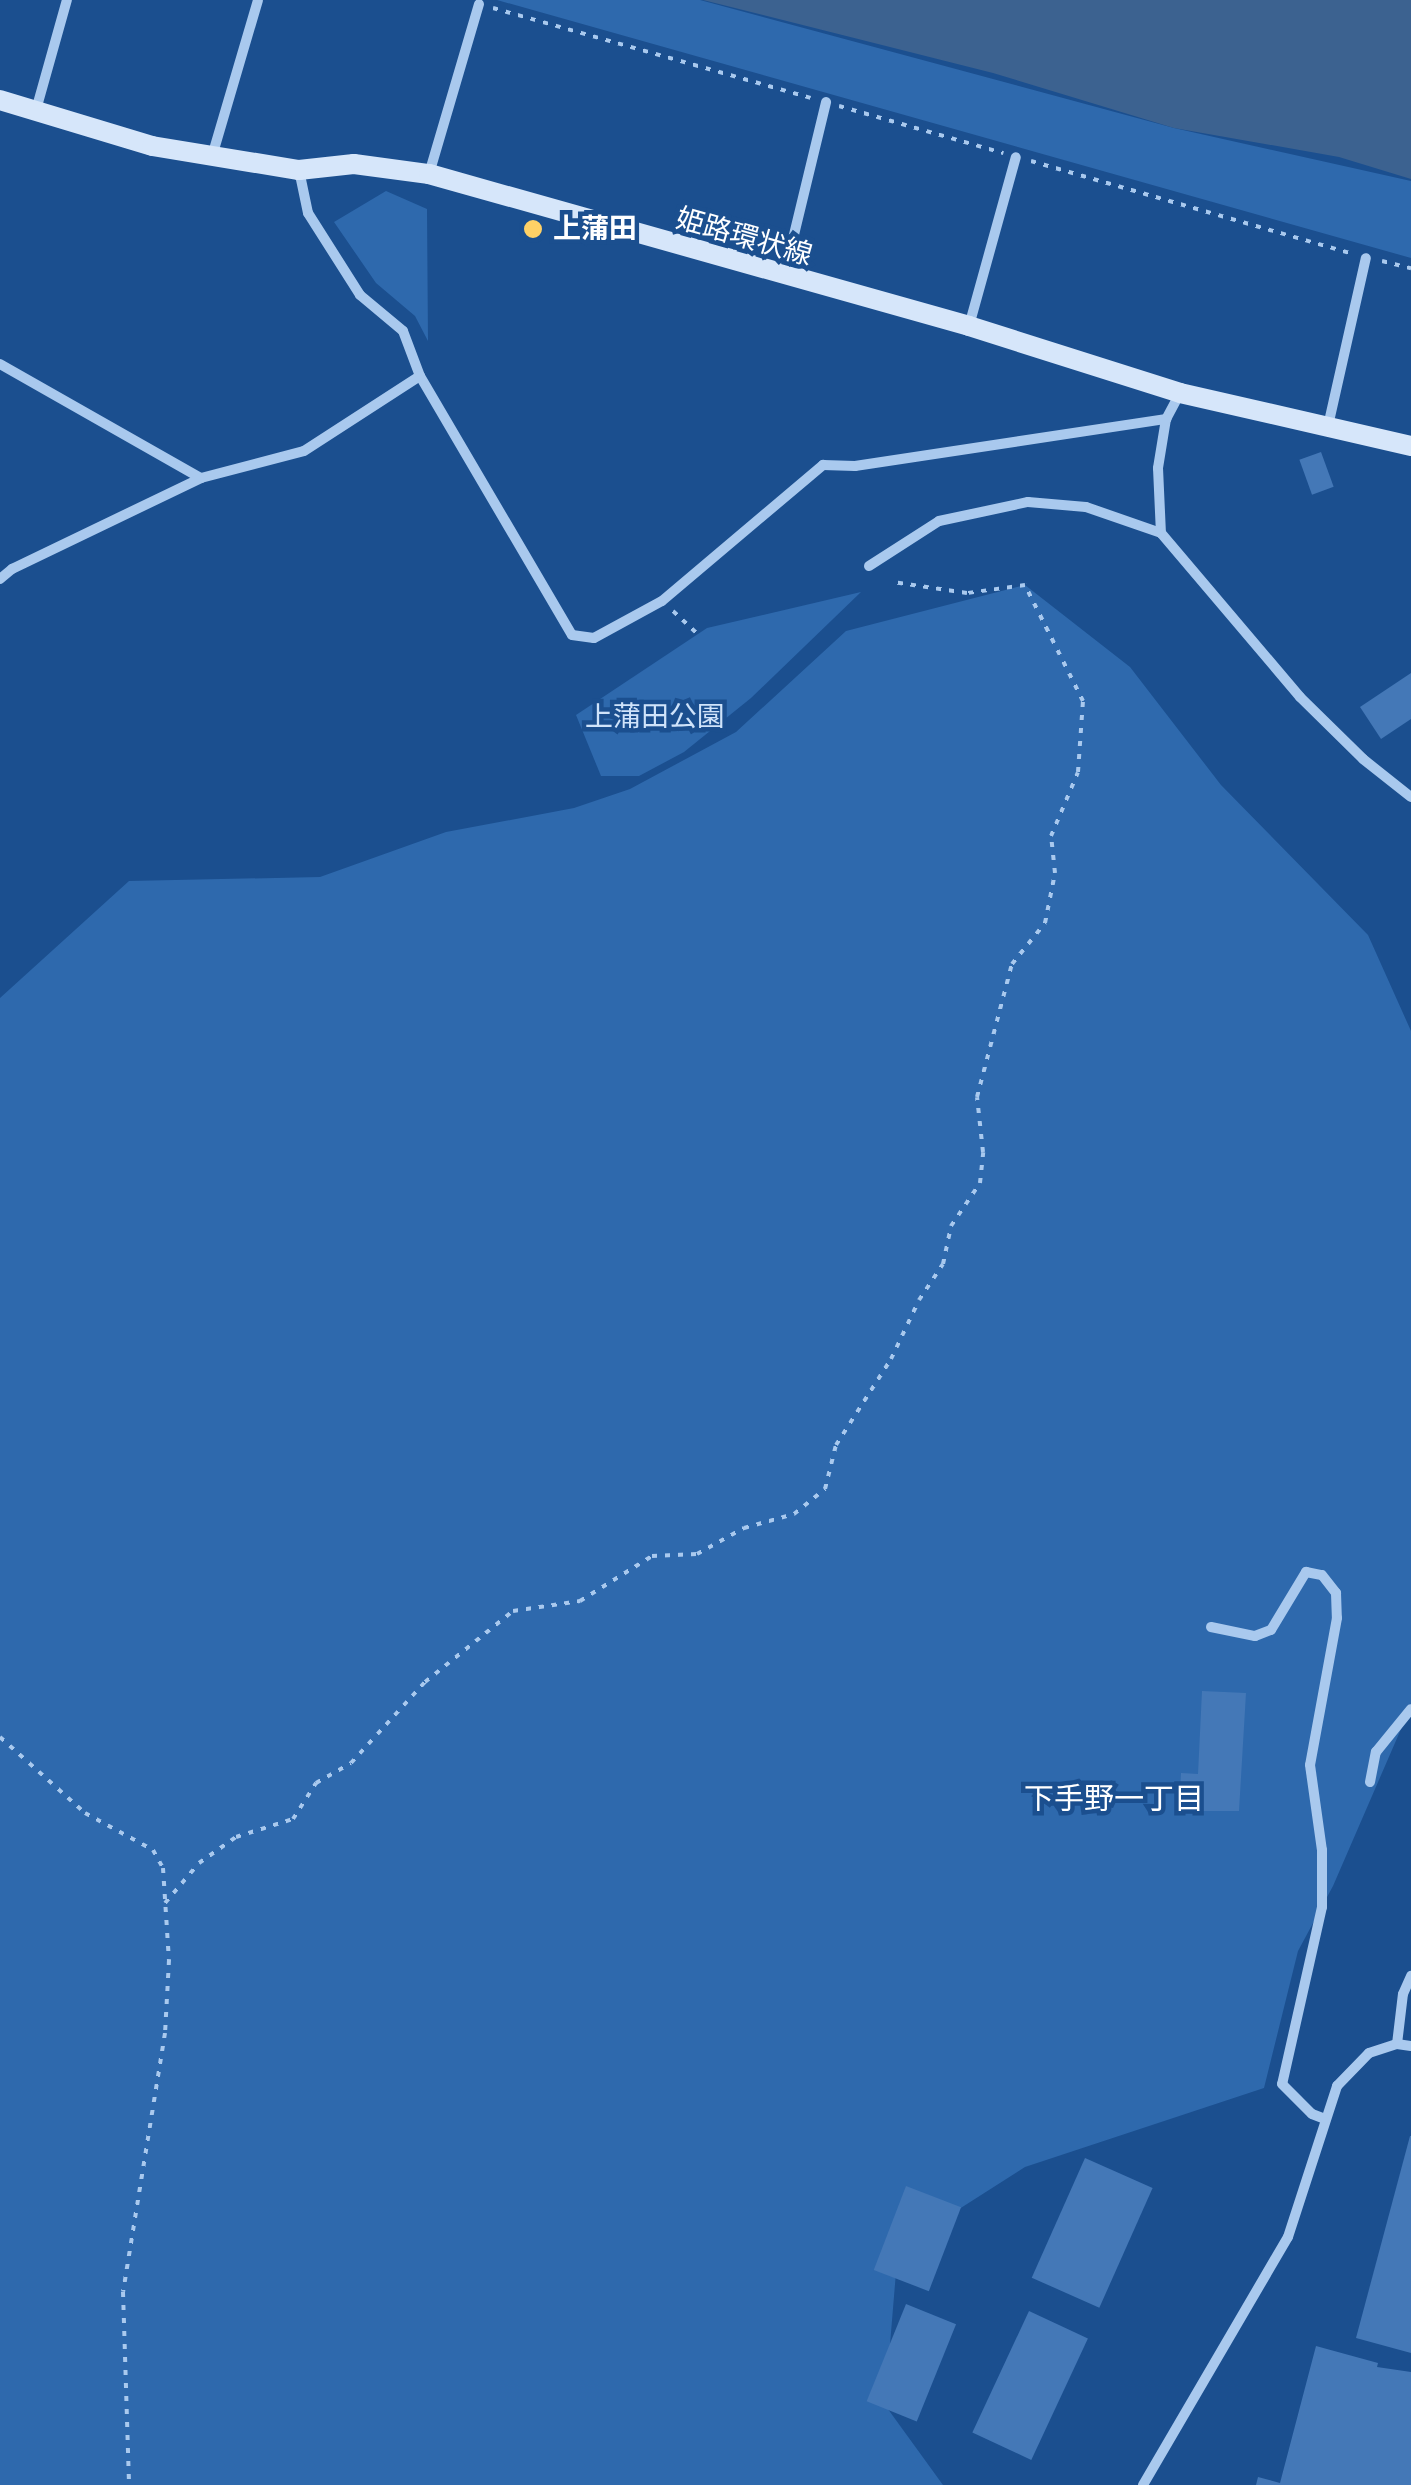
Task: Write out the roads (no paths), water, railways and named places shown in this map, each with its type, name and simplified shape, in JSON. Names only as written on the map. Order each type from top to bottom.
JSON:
[{"type":"main road","name":"姫路環状線","points":[[0,100],[152,146],[298,170],[354,164],[429,174],[969,326],[1180,394],[1411,446]]},
{"type":"street","points":[[36,110],[67,0]]},
{"type":"street","points":[[213,154],[258,0]]},
{"type":"street","points":[[429,174],[479,4]]},
{"type":"street","points":[[784,277],[826,102]]},
{"type":"street","points":[[969,326],[1016,156]]},
{"type":"street","points":[[298,170],[308,213],[360,295],[402,331],[420,376],[572,635],[594,638],[662,601],[824,465],[855,466],[1166,419]]},
{"type":"street","points":[[1328,426],[1366,258]]},
{"type":"street","points":[[0,364],[201,478]]},
{"type":"street","points":[[0,579],[12,569],[201,478],[304,450],[420,376]]},
{"type":"street","points":[[1160,533],[1158,468],[1166,419],[1180,394]]},
{"type":"street","points":[[869,566],[940,521],[1028,502],[1086,507],[1160,533],[1300,698],[1363,760],[1411,798]]},
{"type":"street","points":[[1211,1627],[1255,1636],[1271,1630],[1306,1572],[1322,1575],[1336,1593],[1337,1618],[1310,1766],[1322,1850],[1322,1907],[1282,2084],[1312,2114],[1325,2120]]},
{"type":"street","points":[[1370,1782],[1376,1752],[1411,1708]]},
{"type":"street","points":[[1397,2044],[1403,1994],[1411,1976]]},
{"type":"street","points":[[1143,2485],[1288,2237],[1337,2086],[1369,2053],[1397,2044],[1411,2046]]},
{"type":"place","name":"上蒲田","points":[[533,229]]},
{"type":"district","name":"下手野一丁目","points":[[1114,1799]]},
{"type":"park label","name":"上蒲田公園","points":[[655,717]]}]
